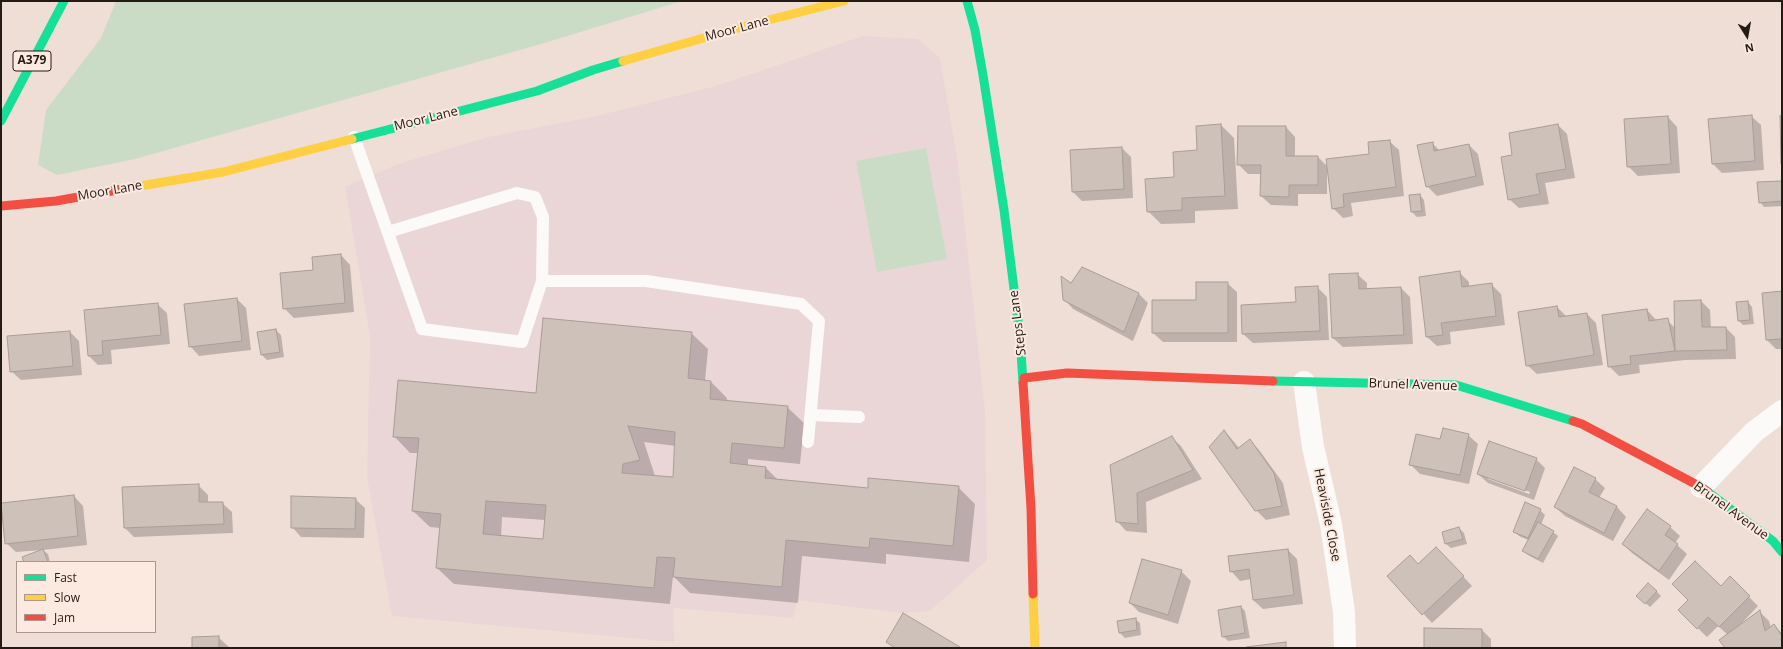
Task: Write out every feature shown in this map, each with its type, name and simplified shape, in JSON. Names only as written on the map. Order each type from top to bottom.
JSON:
[{"type":"street","name":"A379","points":[[1,121],[64,1]]},
{"type":"street","name":"Moor Lane","points":[[1,206],[56,201],[223,172],[537,90],[593,70],[749,25],[844,1]]},
{"type":"street","name":"Steps Lane","points":[[968,1],[979,52],[1004,210],[1020,336],[1024,378],[1031,508],[1035,648]]},
{"type":"street","name":"Brunel Avenue","points":[[1024,378],[1067,373],[1304,382],[1456,385],[1582,424],[1701,487],[1773,542],[1782,552]]},
{"type":"street","name":"Heaviside Close","points":[[1304,382],[1313,447],[1331,524],[1344,612],[1345,648]]},
{"type":"street","points":[[1701,487],[1754,432],[1782,412]]},
{"type":"lane","points":[[354,137],[422,329],[522,342],[542,281],[543,217],[534,197],[517,193],[388,232]]},
{"type":"lane","points":[[542,281],[646,281],[802,304],[819,321],[808,442]]},
{"type":"lane","points":[[811,415],[859,417]]},
{"type":"shaded area","points":[[863,36],[918,39],[940,58],[958,164],[985,410],[987,560],[930,611],[903,613],[797,600],[793,618],[673,608],[674,642],[392,616],[367,477],[370,337],[345,187],[398,164],[488,137],[597,116],[716,86]]},
{"type":"green space","points":[[116,1],[682,1],[541,44],[135,159],[57,175],[38,165],[46,110],[101,38]]},
{"type":"green space","points":[[926,148],[947,259],[877,272],[856,161]]},
{"type":"building","points":[[1752,115],[1755,161],[1712,164],[1708,119]]},
{"type":"building","points":[[1668,116],[1671,164],[1627,167],[1624,119]]},
{"type":"building","points":[[1780,116],[1782,116],[1782,164],[1781,164]]},
{"type":"building","points":[[1221,124],[1225,196],[1182,198],[1182,210],[1147,212],[1145,179],[1174,177],[1173,152],[1197,150],[1196,126]]},
{"type":"building","points":[[1558,124],[1566,169],[1536,174],[1540,194],[1508,200],[1501,157],[1512,155],[1509,133]]},
{"type":"building","points":[[1238,126],[1286,126],[1286,156],[1318,156],[1318,185],[1289,185],[1289,197],[1260,196],[1261,165],[1237,165]]},
{"type":"building","points":[[1390,140],[1396,187],[1343,194],[1344,207],[1332,209],[1326,159],[1369,154],[1368,142]]},
{"type":"building","points":[[1433,142],[1434,151],[1469,144],[1476,176],[1426,187],[1417,145]]},
{"type":"building","points":[[1122,147],[1124,189],[1072,192],[1070,150]]},
{"type":"building","points":[[1782,181],[1782,201],[1759,203],[1757,182]]},
{"type":"building","points":[[1420,194],[1422,211],[1411,212],[1409,195]]},
{"type":"building","points":[[341,254],[345,303],[283,309],[280,273],[313,270],[312,257]]},
{"type":"building","points":[[1082,267],[1139,293],[1124,332],[1063,300],[1061,276],[1071,283]]},
{"type":"building","points":[[1460,271],[1462,287],[1492,283],[1496,316],[1441,323],[1443,335],[1426,337],[1419,277]]},
{"type":"building","points":[[1358,273],[1359,289],[1401,287],[1404,335],[1332,338],[1329,274]]},
{"type":"building","points":[[1196,282],[1228,282],[1228,333],[1152,333],[1152,300],[1196,300]]},
{"type":"building","points":[[1318,286],[1320,331],[1242,334],[1241,305],[1296,302],[1295,287]]},
{"type":"building","points":[[1782,291],[1782,339],[1766,340],[1762,293]]},
{"type":"building","points":[[237,298],[242,341],[189,347],[184,304]]},
{"type":"building","points":[[1701,300],[1702,327],[1726,327],[1727,350],[1675,351],[1674,301]]},
{"type":"building","points":[[1748,301],[1750,320],[1738,321],[1736,302]]},
{"type":"building","points":[[158,303],[161,335],[102,341],[103,355],[88,356],[84,310]]},
{"type":"building","points":[[1557,306],[1559,317],[1587,313],[1594,355],[1526,366],[1518,312]]},
{"type":"building","points":[[1647,309],[1649,321],[1668,318],[1675,351],[1630,356],[1631,364],[1608,367],[1602,315]]},
{"type":"building","points":[[543,318],[692,332],[688,378],[711,381],[710,399],[788,406],[784,448],[732,443],[730,463],[766,467],[765,478],[868,488],[868,478],[959,486],[953,546],[870,538],[869,548],[786,540],[782,587],[673,577],[675,558],[657,557],[654,588],[436,568],[441,514],[412,511],[419,438],[393,437],[398,380],[536,393]],"holes":[[[628,426],[675,432],[673,477],[622,473],[623,464],[640,460]],[[486,501],[546,505],[543,539],[483,534]]]},
{"type":"building","points":[[276,329],[280,352],[261,355],[257,332]]},
{"type":"building","points":[[70,331],[73,366],[10,372],[7,336]]},
{"type":"building","points":[[1443,428],[1469,434],[1460,475],[1409,465],[1416,434],[1440,439]]},
{"type":"building","points":[[1224,430],[1237,449],[1250,439],[1274,473],[1282,506],[1255,511],[1209,447]]},
{"type":"building","points":[[1172,436],[1193,470],[1137,493],[1138,524],[1116,522],[1110,465]]},
{"type":"building","points":[[1489,441],[1537,458],[1525,491],[1477,474]]},
{"type":"building","points":[[1574,467],[1596,478],[1589,492],[1617,506],[1604,533],[1554,507]]},
{"type":"building","points":[[199,484],[199,502],[223,502],[224,524],[124,528],[122,487]]},
{"type":"building","points":[[74,495],[78,536],[5,544],[1,503]]},
{"type":"building","points":[[291,496],[356,498],[355,529],[291,528]]},
{"type":"building","points":[[1525,502],[1541,509],[1528,538],[1513,532]]},
{"type":"building","points":[[1647,509],[1671,526],[1665,535],[1678,544],[1659,571],[1622,544]]},
{"type":"building","points":[[1538,522],[1554,531],[1538,559],[1522,551]]},
{"type":"building","points":[[1459,527],[1463,539],[1445,544],[1442,532]]},
{"type":"building","points":[[1436,547],[1464,576],[1422,615],[1387,576],[1410,555],[1418,564]]},
{"type":"building","points":[[43,549],[48,561],[24,561],[22,557]]},
{"type":"building","points":[[1288,549],[1294,595],[1253,600],[1249,569],[1230,572],[1228,556]]},
{"type":"building","points":[[1142,559],[1182,570],[1168,615],[1129,603]]},
{"type":"building","points":[[1695,561],[1721,586],[1730,576],[1750,596],[1719,627],[1708,617],[1697,629],[1678,610],[1688,600],[1672,584]]},
{"type":"building","points":[[1648,583],[1657,591],[1645,604],[1636,596]]},
{"type":"building","points":[[1241,606],[1245,633],[1222,637],[1218,610]]},
{"type":"building","points":[[1760,610],[1765,631],[1774,624],[1782,636],[1782,648],[1725,648],[1719,640]]},
{"type":"building","points":[[903,613],[960,647],[895,648],[886,642]]},
{"type":"building","points":[[1136,618],[1137,630],[1119,633],[1117,621]]},
{"type":"building","points":[[1424,628],[1482,629],[1482,648],[1424,648]]},
{"type":"building","points":[[219,636],[219,648],[192,648],[192,637]]},
{"type":"building","points":[[1286,642],[1286,648],[1246,647]]},
{"type":"traffic: fast","points":[[1,121],[64,1]]},
{"type":"traffic: fast","points":[[967,1],[975,30],[983,75],[1004,210],[1020,336],[1023,383]]},
{"type":"traffic: fast","points":[[352,139],[537,91],[593,70],[623,61]]},
{"type":"traffic: fast","points":[[1273,381],[1456,385],[1573,421]]},
{"type":"traffic: fast","points":[[1708,492],[1773,541],[1782,552]]},
{"type":"traffic: slow","points":[[623,61],[749,25],[844,1]]},
{"type":"traffic: slow","points":[[134,187],[223,172],[352,139]]},
{"type":"traffic: slow","points":[[1033,594],[1035,648]]},
{"type":"traffic: jam","points":[[1,206],[56,201],[134,187]]},
{"type":"traffic: jam","points":[[1024,378],[1067,373],[1273,381]]},
{"type":"traffic: jam","points":[[1023,383],[1031,508],[1033,594]]},
{"type":"traffic: jam","points":[[1573,421],[1582,424],[1708,492]]}]
